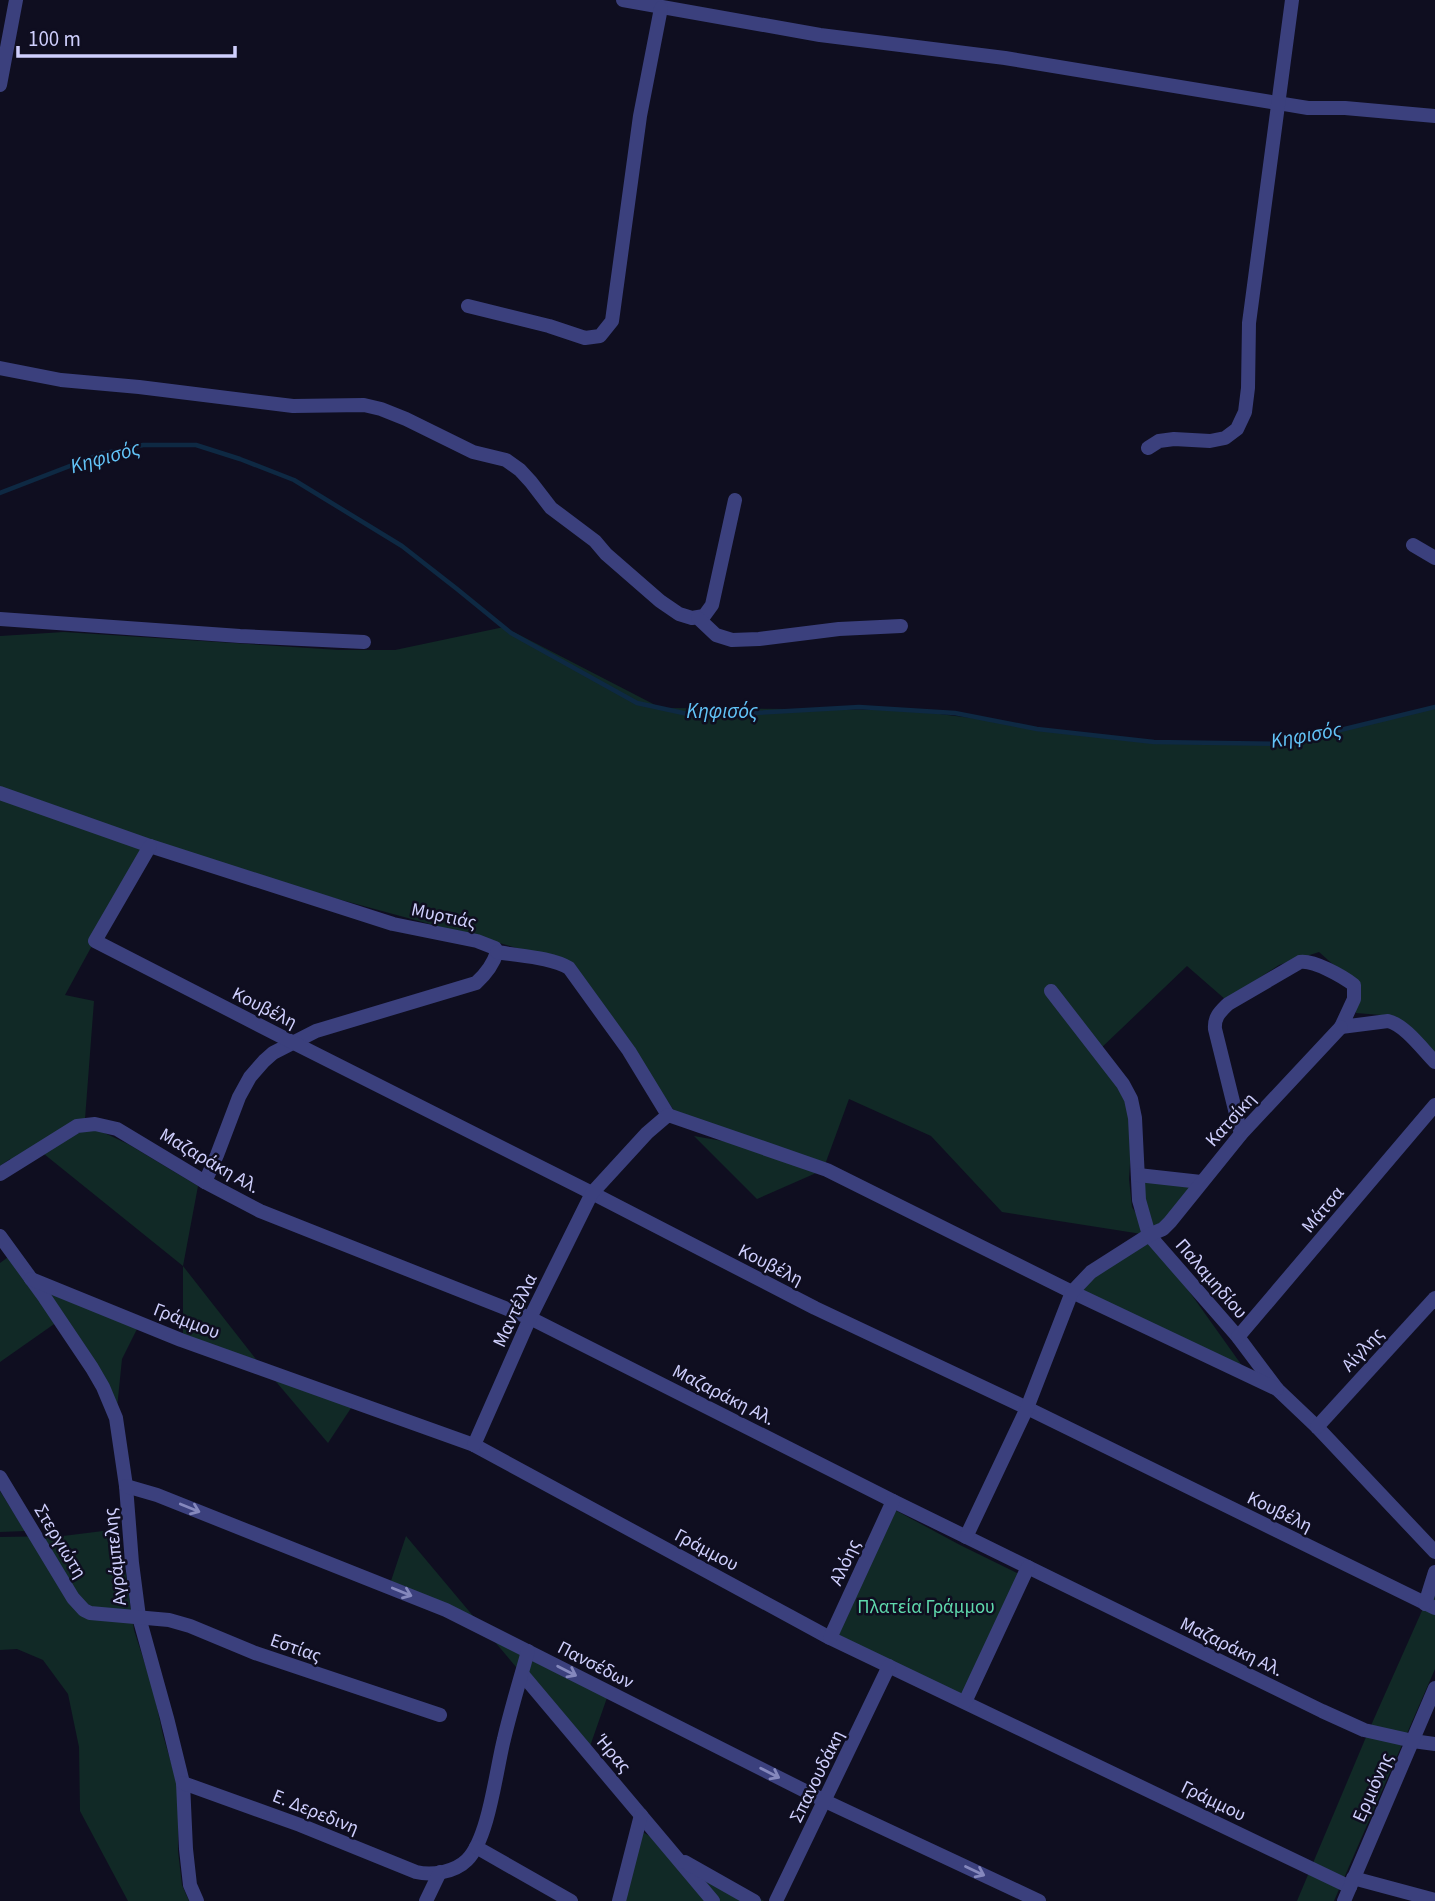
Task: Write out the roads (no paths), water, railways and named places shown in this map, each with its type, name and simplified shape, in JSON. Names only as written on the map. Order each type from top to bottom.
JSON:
[{"type":"street","points":[[0,85],[16,0]]},
{"type":"street","points":[[624,0],[820,36],[1005,58],[1308,108],[1345,108],[1435,116]]},
{"type":"street","points":[[1148,448],[1159,441],[1174,439],[1210,441],[1225,438],[1237,429],[1245,412],[1249,323],[1292,0]]},
{"type":"street","points":[[468,306],[585,338],[600,336],[608,328],[612,321],[640,116],[662,8]]},
{"type":"street","points":[[0,368],[61,380],[139,387],[229,400],[293,406],[365,405],[381,409],[473,452],[506,460],[520,470],[551,509],[595,541],[660,601],[679,614],[698,618],[704,616],[715,596],[735,500]]},
{"type":"street","points":[[1413,545],[1435,558]]},
{"type":"street","points":[[698,618],[716,635],[732,640],[839,629],[901,626]]},
{"type":"street","points":[[0,620],[364,642]]},
{"type":"street","name":"Μυρτιάς","points":[[0,793],[150,846],[393,924],[477,941],[495,948],[497,952],[562,964],[569,968],[629,1051],[668,1115]]},
{"type":"street","name":"Κουβέλη","points":[[150,846],[95,941],[815,1308],[1027,1408],[1430,1606]]},
{"type":"street","points":[[205,1182],[245,1085],[264,1061],[292,1042],[316,1031],[476,983],[487,973],[497,952]]},
{"type":"street","points":[[1241,1134],[1214,1029],[1219,1012],[1255,987],[1305,961],[1354,985],[1354,999],[1341,1027]]},
{"type":"street","points":[[1051,991],[1123,1084],[1131,1099],[1135,1118],[1139,1200],[1149,1235]]},
{"type":"street","points":[[1341,1027],[1394,1022],[1435,1062]]},
{"type":"street","name":"Κατσίκη","points":[[1149,1235],[1163,1229],[1170,1222],[1241,1134],[1341,1027]]},
{"type":"street","name":"Μάτσα","points":[[1238,1338],[1435,1105]]},
{"type":"street","points":[[668,1115],[813,1164],[1072,1293],[1278,1389]]},
{"type":"street","name":"Μαντέλλα","points":[[474,1445],[530,1318],[592,1192],[647,1133],[668,1115]]},
{"type":"street","name":"Μαζαράκη Αλ.","points":[[0,1174],[77,1126],[95,1124],[117,1129],[205,1182],[260,1211],[530,1318],[893,1502],[1353,1725],[1364,1730],[1435,1744]]},
{"type":"street","points":[[1138,1175],[1201,1182]]},
{"type":"street","name":"Παλαμηδίου","points":[[966,1537],[1027,1408],[1072,1293],[1091,1272],[1149,1235],[1278,1389],[1435,1552]]},
{"type":"street","name":"Αγράμπελης","points":[[0,1236],[61,1321],[103,1387],[116,1418],[126,1486],[139,1617],[183,1783],[190,1885],[197,1901]]},
{"type":"street","name":"Γράμμου","points":[[31,1279],[181,1339],[474,1445],[830,1638],[1349,1889],[1435,1900]]},
{"type":"street","name":"Αίγλης","points":[[1317,1427],[1435,1298]]},
{"type":"street","name":"Στεργιώτη","points":[[0,1477],[77,1604],[97,1615],[139,1617]]},
{"type":"street","name":"Πανσέδων","points":[[126,1486],[170,1500],[446,1610],[825,1801],[1039,1901]]},
{"type":"street","name":"Αλόης","points":[[830,1638],[893,1502]]},
{"type":"street","points":[[965,1702],[1028,1567]]},
{"type":"street","points":[[1430,1606],[1435,1572]]},
{"type":"street","name":"Εστίας","points":[[139,1617],[169,1620],[190,1626],[255,1653],[440,1716]]},
{"type":"street","points":[[426,1901],[437,1873],[462,1864],[474,1853],[485,1824],[504,1738],[528,1651]]},
{"type":"street","name":"Σπανουδάκη","points":[[776,1901],[889,1666]]},
{"type":"street","name":"Ήρας","points":[[522,1674],[713,1901]]},
{"type":"street","name":"Ερμιόνης","points":[[1349,1889],[1435,1688]]},
{"type":"street","name":"Ε. Δερεδινη","points":[[183,1783],[300,1825],[400,1866],[421,1873],[437,1873]]},
{"type":"street","points":[[619,1901],[641,1815]]},
{"type":"street","points":[[476,1847],[571,1901]]},
{"type":"street","name":"Ήρας","points":[[677,1857],[754,1901]]},
{"type":"waterway","name":"Κηφισός","points":[[0,493],[101,454],[143,445],[196,445],[240,459],[294,480],[402,546],[511,633],[637,703],[688,714],[859,707],[955,713],[1037,729],[1154,742],[1283,744],[1435,707]]},
{"type":"park label","name":"Πλατεία Γράμμου","points":[[926,1606]]}]
